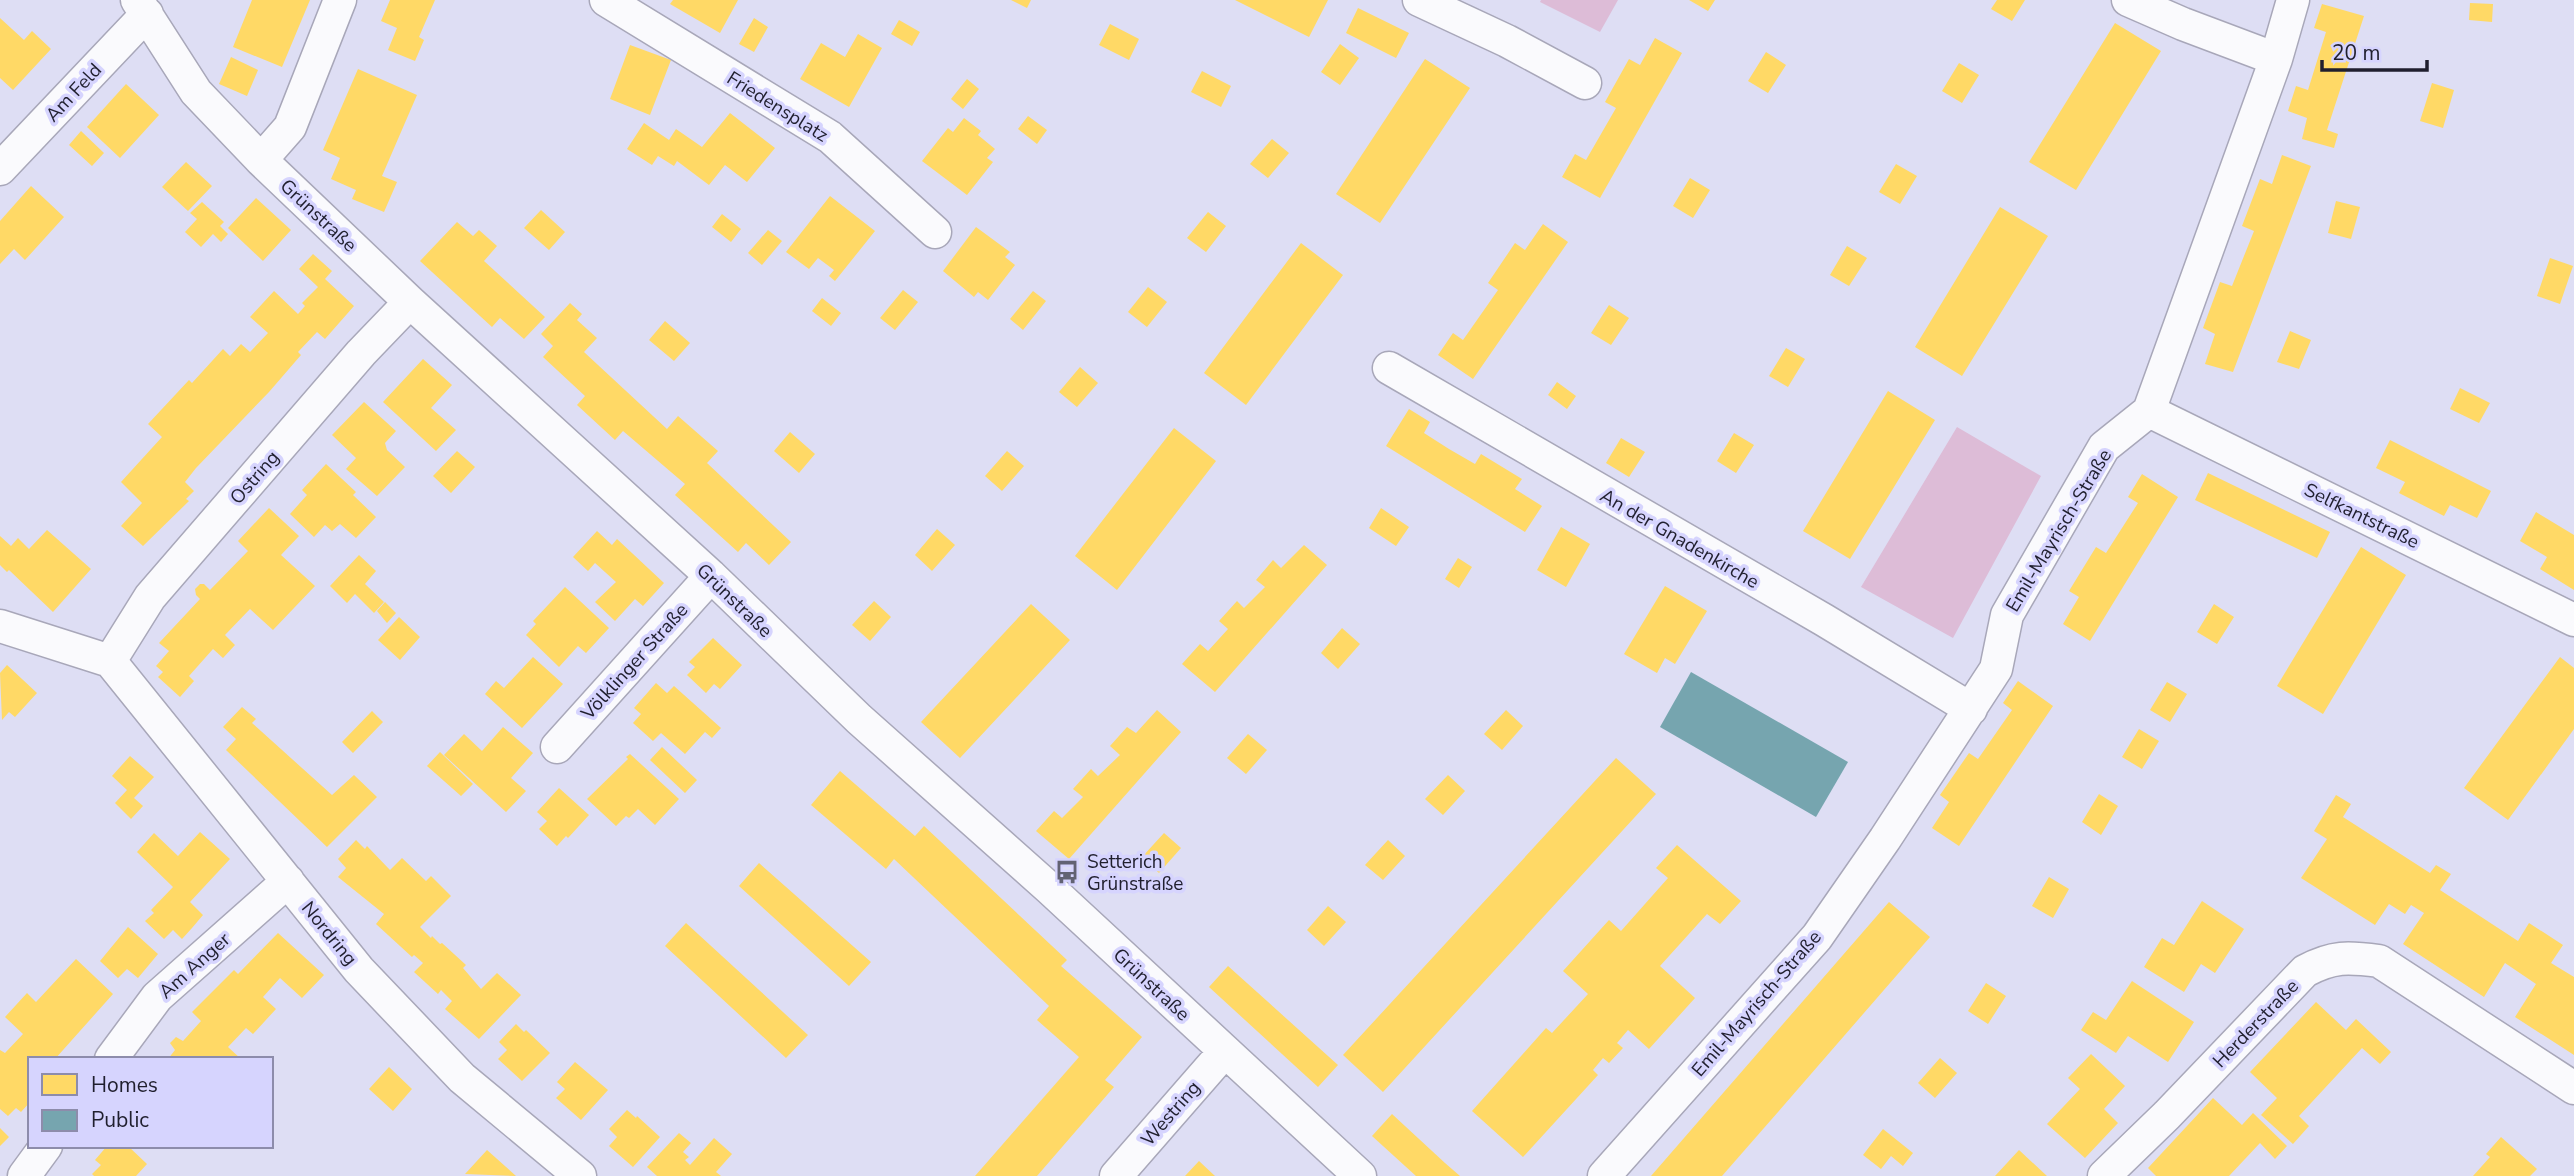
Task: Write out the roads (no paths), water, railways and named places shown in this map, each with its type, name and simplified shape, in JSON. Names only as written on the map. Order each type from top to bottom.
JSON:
[{"type":"street","points":[[261,160],[290,127],[340,0]]},
{"type":"street","name":"Friedensplatz","points":[[606,0],[830,137],[935,232]]},
{"type":"street","points":[[1419,0],[1507,41],[1585,83]]},
{"type":"street","points":[[2128,0],[2276,59]]},
{"type":"street","points":[[2149,411],[2276,59],[2293,0]]},
{"type":"street","name":"Grünstraße","points":[[142,7],[196,92],[261,160],[410,302],[711,576],[859,719],[1049,888],[1360,1176]]},
{"type":"street","name":"Am Feld","points":[[0,169],[142,7]]},
{"type":"street","name":"Ostring","points":[[110,661],[150,597],[361,353],[410,302]]},
{"type":"street","name":"An der Gnadenkirche","points":[[1389,368],[1824,620],[1971,709]]},
{"type":"street","name":"Selfkantstraße","points":[[2149,411],[2574,620]]},
{"type":"street","name":"Emil-Mayrisch-Straße","points":[[1604,1176],[1817,937],[1885,839],[1996,669],[2007,615],[2104,447],[2149,411]]},
{"type":"street","name":"Völklinger Straße","points":[[557,747],[711,576]]},
{"type":"street","points":[[0,626],[110,661]]},
{"type":"street","name":"Nordring","points":[[110,661],[359,970],[462,1078],[569,1173]]},
{"type":"street","name":"Am Anger","points":[[113,1057],[158,997],[288,881]]},
{"type":"street","name":"Herderstraße","points":[[2104,1176],[2167,1115],[2305,971],[2323,961],[2347,956],[2379,961],[2574,1088]]},
{"type":"street","name":"Westring","points":[[1116,1176],[1225,1051]]},
{"type":"street","points":[[24,1176],[45,1148]]},
{"type":"place","name":"Setterich Grünstraße","points":[[1067,872]]}]
